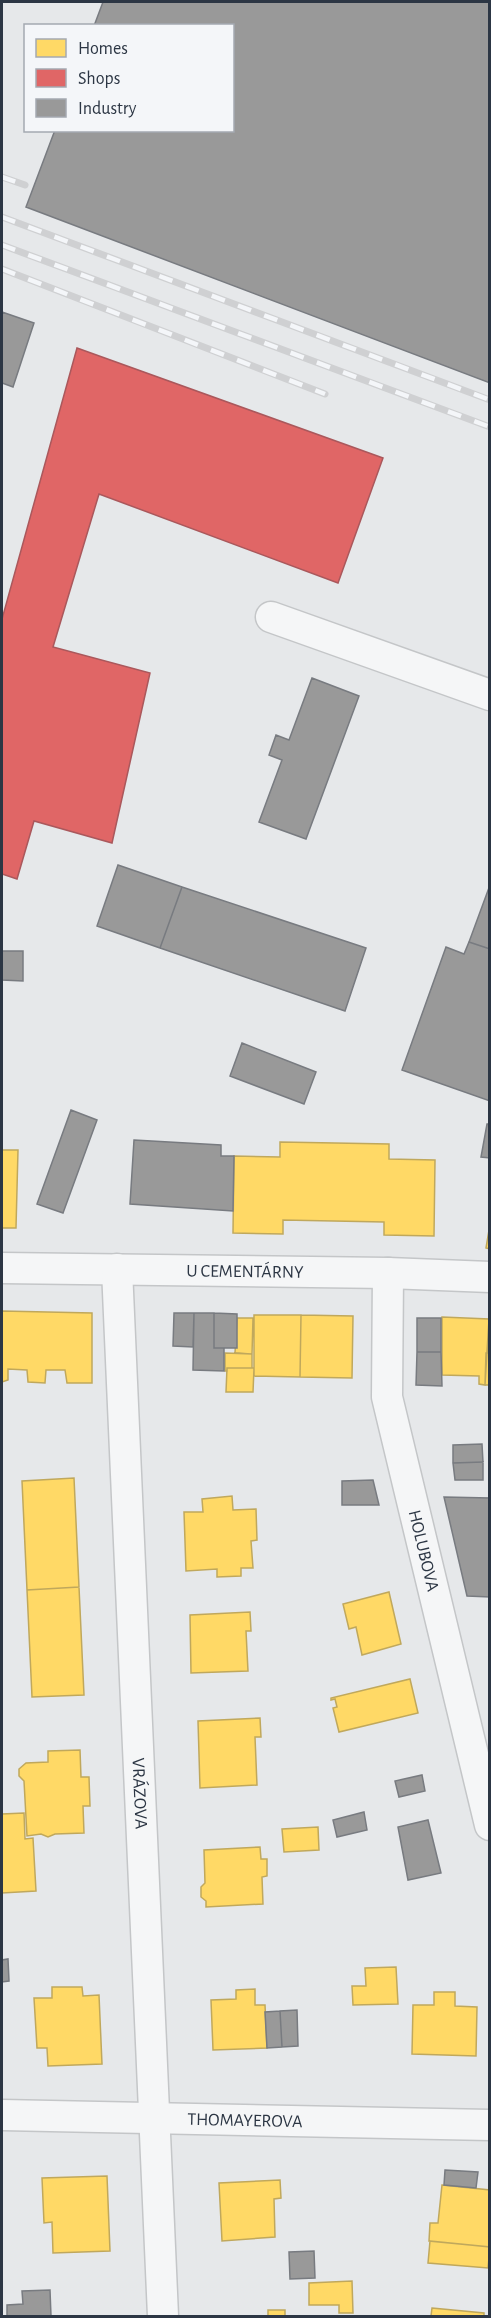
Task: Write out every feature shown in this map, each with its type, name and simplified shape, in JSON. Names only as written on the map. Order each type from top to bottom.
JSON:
[{"type":"street","points":[[271,617],[489,695]]},
{"type":"street","name":"U CEMENTÁRNY","points":[[2,1268],[388,1273],[489,1277]]},
{"type":"street","name":"VRÁZOVA","points":[[117,1269],[163,2316]]},
{"type":"street","name":"HOLUBOVA","points":[[388,1273],[387,1397],[489,1825]]},
{"type":"street","name":"THOMAYEROVA","points":[[2,2115],[489,2126]]},
{"type":"building: Homes","points":[[280,1142],[389,1144],[389,1159],[435,1160],[434,1236],[384,1235],[384,1222],[283,1220],[283,1234],[233,1233],[234,1156],[280,1157]]},
{"type":"building: Homes","points":[[2,1150],[18,1150],[16,1228],[2,1228]]},
{"type":"building: Homes","points":[[490,1224],[490,1249],[486,1248]]},
{"type":"building: Homes","points":[[2,1311],[92,1313],[92,1383],[67,1383],[65,1370],[46,1370],[45,1383],[28,1382],[27,1370],[8,1369],[8,1380],[2,1382]]},
{"type":"building: Homes","points":[[254,1315],[301,1315],[300,1377],[254,1376]]},
{"type":"building: Homes","points":[[301,1315],[353,1316],[352,1378],[300,1377]]},
{"type":"building: Homes","points":[[442,1317],[489,1319],[485,1385],[479,1384],[479,1376],[442,1375]]},
{"type":"building: Homes","points":[[237,1318],[253,1318],[252,1354],[235,1353]]},
{"type":"building: Homes","points":[[489,1319],[490,1385],[485,1385],[486,1353],[488,1353]]},
{"type":"building: Homes","points":[[225,1353],[252,1354],[252,1368],[227,1368],[225,1371]]},
{"type":"building: Homes","points":[[227,1368],[254,1368],[253,1392],[226,1392]]},
{"type":"building: Homes","points":[[74,1478],[79,1587],[27,1590],[22,1481]]},
{"type":"building: Homes","points":[[232,1496],[233,1510],[256,1509],[257,1540],[251,1541],[253,1568],[241,1568],[241,1576],[217,1577],[217,1569],[186,1571],[184,1512],[203,1512],[202,1499]]},
{"type":"building: Homes","points":[[79,1587],[84,1695],[32,1697],[27,1590]]},
{"type":"building: Homes","points":[[389,1592],[401,1644],[362,1655],[356,1627],[349,1629],[343,1604]]},
{"type":"building: Homes","points":[[250,1612],[251,1631],[246,1631],[248,1671],[191,1673],[190,1615]]},
{"type":"building: Homes","points":[[410,1679],[418,1713],[339,1732],[333,1708],[337,1707],[335,1699],[331,1700],[331,1698]]},
{"type":"building: Homes","points":[[260,1718],[261,1737],[255,1737],[257,1785],[200,1788],[198,1721]]},
{"type":"building: Homes","points":[[80,1750],[81,1777],[89,1777],[90,1806],[83,1806],[84,1833],[55,1834],[48,1837],[41,1834],[27,1836],[24,1781],[19,1776],[19,1769],[26,1763],[48,1762],[48,1751]]},
{"type":"building: Homes","points":[[24,1813],[25,1839],[33,1838],[36,1891],[2,1893],[2,1814]]},
{"type":"building: Homes","points":[[318,1827],[319,1850],[284,1852],[282,1829]]},
{"type":"building: Homes","points":[[260,1847],[261,1859],[267,1859],[267,1876],[262,1877],[263,1904],[206,1907],[206,1901],[201,1897],[201,1887],[205,1883],[204,1850]]},
{"type":"building: Homes","points":[[396,1967],[398,2004],[353,2005],[352,1986],[366,1986],[365,1968]]},
{"type":"building: Homes","points":[[52,1987],[82,1987],[83,1996],[99,1995],[102,2064],[48,2066],[47,2048],[37,2048],[34,1998],[52,1998]]},
{"type":"building: Homes","points":[[255,1989],[255,2005],[265,2005],[267,2048],[213,2050],[211,2000],[236,1999],[236,1990]]},
{"type":"building: Homes","points":[[434,1992],[455,1992],[455,2006],[477,2007],[476,2056],[412,2054],[413,2005],[434,2005]]},
{"type":"building: Homes","points":[[107,2176],[110,2251],[53,2253],[52,2222],[44,2223],[42,2178]]},
{"type":"building: Homes","points":[[280,2180],[281,2198],[274,2199],[275,2237],[222,2241],[219,2183]]},
{"type":"building: Homes","points":[[442,2185],[490,2190],[490,2247],[429,2241],[430,2223],[438,2223]]},
{"type":"building: Homes","points":[[430,2241],[490,2247],[488,2268],[428,2263]]},
{"type":"building: Homes","points":[[352,2281],[353,2313],[339,2313],[339,2305],[309,2305],[309,2283]]},
{"type":"building: Homes","points":[[432,2308],[484,2313],[484,2316],[431,2316]]},
{"type":"building: Homes","points":[[268,2310],[285,2310],[285,2316],[268,2316]]},
{"type":"building: Shops","points":[[77,348],[383,458],[338,583],[99,494],[53,647],[150,673],[112,843],[34,821],[17,879],[2,874],[2,619]]},
{"type":"building: Industry","points":[[103,2],[490,2],[490,383],[26,207],[54,132],[234,132],[234,24],[95,24]]},
{"type":"building: Industry","points":[[2,312],[34,323],[13,387],[2,383]]},
{"type":"building: Industry","points":[[312,678],[359,696],[306,839],[259,822],[282,760],[269,755],[276,735],[289,740]]},
{"type":"building: Industry","points":[[118,865],[182,887],[160,948],[97,926]]},
{"type":"building: Industry","points":[[490,885],[490,949],[469,942]]},
{"type":"building: Industry","points":[[182,887],[366,948],[345,1011],[160,948]]},
{"type":"building: Industry","points":[[469,942],[490,949],[490,1101],[402,1070],[446,947],[464,954]]},
{"type":"building: Industry","points":[[2,951],[23,951],[23,981],[2,980]]},
{"type":"building: Industry","points":[[242,1043],[316,1072],[304,1104],[230,1076]]},
{"type":"building: Industry","points":[[71,1110],[97,1120],[63,1213],[37,1204]]},
{"type":"building: Industry","points":[[487,1124],[490,1124],[490,1158],[481,1157]]},
{"type":"building: Industry","points":[[134,1140],[221,1145],[221,1156],[234,1156],[233,1211],[130,1204]]},
{"type":"building: Industry","points":[[174,1313],[194,1313],[193,1347],[173,1346]]},
{"type":"building: Industry","points":[[194,1313],[214,1313],[214,1348],[224,1348],[224,1371],[193,1370]]},
{"type":"building: Industry","points":[[214,1313],[237,1314],[237,1348],[214,1348]]},
{"type":"building: Industry","points":[[417,1318],[441,1318],[441,1352],[417,1352]]},
{"type":"building: Industry","points":[[417,1352],[441,1352],[442,1386],[416,1385]]},
{"type":"building: Industry","points":[[482,1444],[483,1462],[453,1463],[453,1445]]},
{"type":"building: Industry","points":[[483,1462],[483,1480],[455,1480],[453,1463]]},
{"type":"building: Industry","points":[[373,1480],[379,1505],[342,1505],[342,1481]]},
{"type":"building: Industry","points":[[444,1497],[490,1498],[490,1597],[467,1596]]},
{"type":"building: Industry","points":[[422,1775],[425,1791],[399,1797],[395,1781]]},
{"type":"building: Industry","points":[[364,1812],[367,1830],[337,1837],[333,1820]]},
{"type":"building: Industry","points":[[428,1820],[441,1873],[408,1880],[398,1827]]},
{"type":"building: Industry","points":[[8,1959],[9,1981],[2,1982],[2,1960]]},
{"type":"building: Industry","points":[[297,2010],[298,2046],[282,2047],[280,2011]]},
{"type":"building: Industry","points":[[280,2011],[282,2047],[267,2048],[265,2012]]},
{"type":"building: Industry","points":[[445,2170],[478,2172],[476,2188],[444,2185]]},
{"type":"building: Industry","points":[[314,2251],[315,2278],[290,2279],[289,2252]]},
{"type":"building: Industry","points":[[50,2290],[51,2316],[7,2316],[7,2305],[23,2304],[22,2291]]},
{"type":"railway","points":[[2,177],[25,185]]},
{"type":"railway","points":[[2,217],[490,400]]},
{"type":"railway","points":[[2,245],[490,427]]},
{"type":"railway","points":[[2,269],[325,394]]}]
